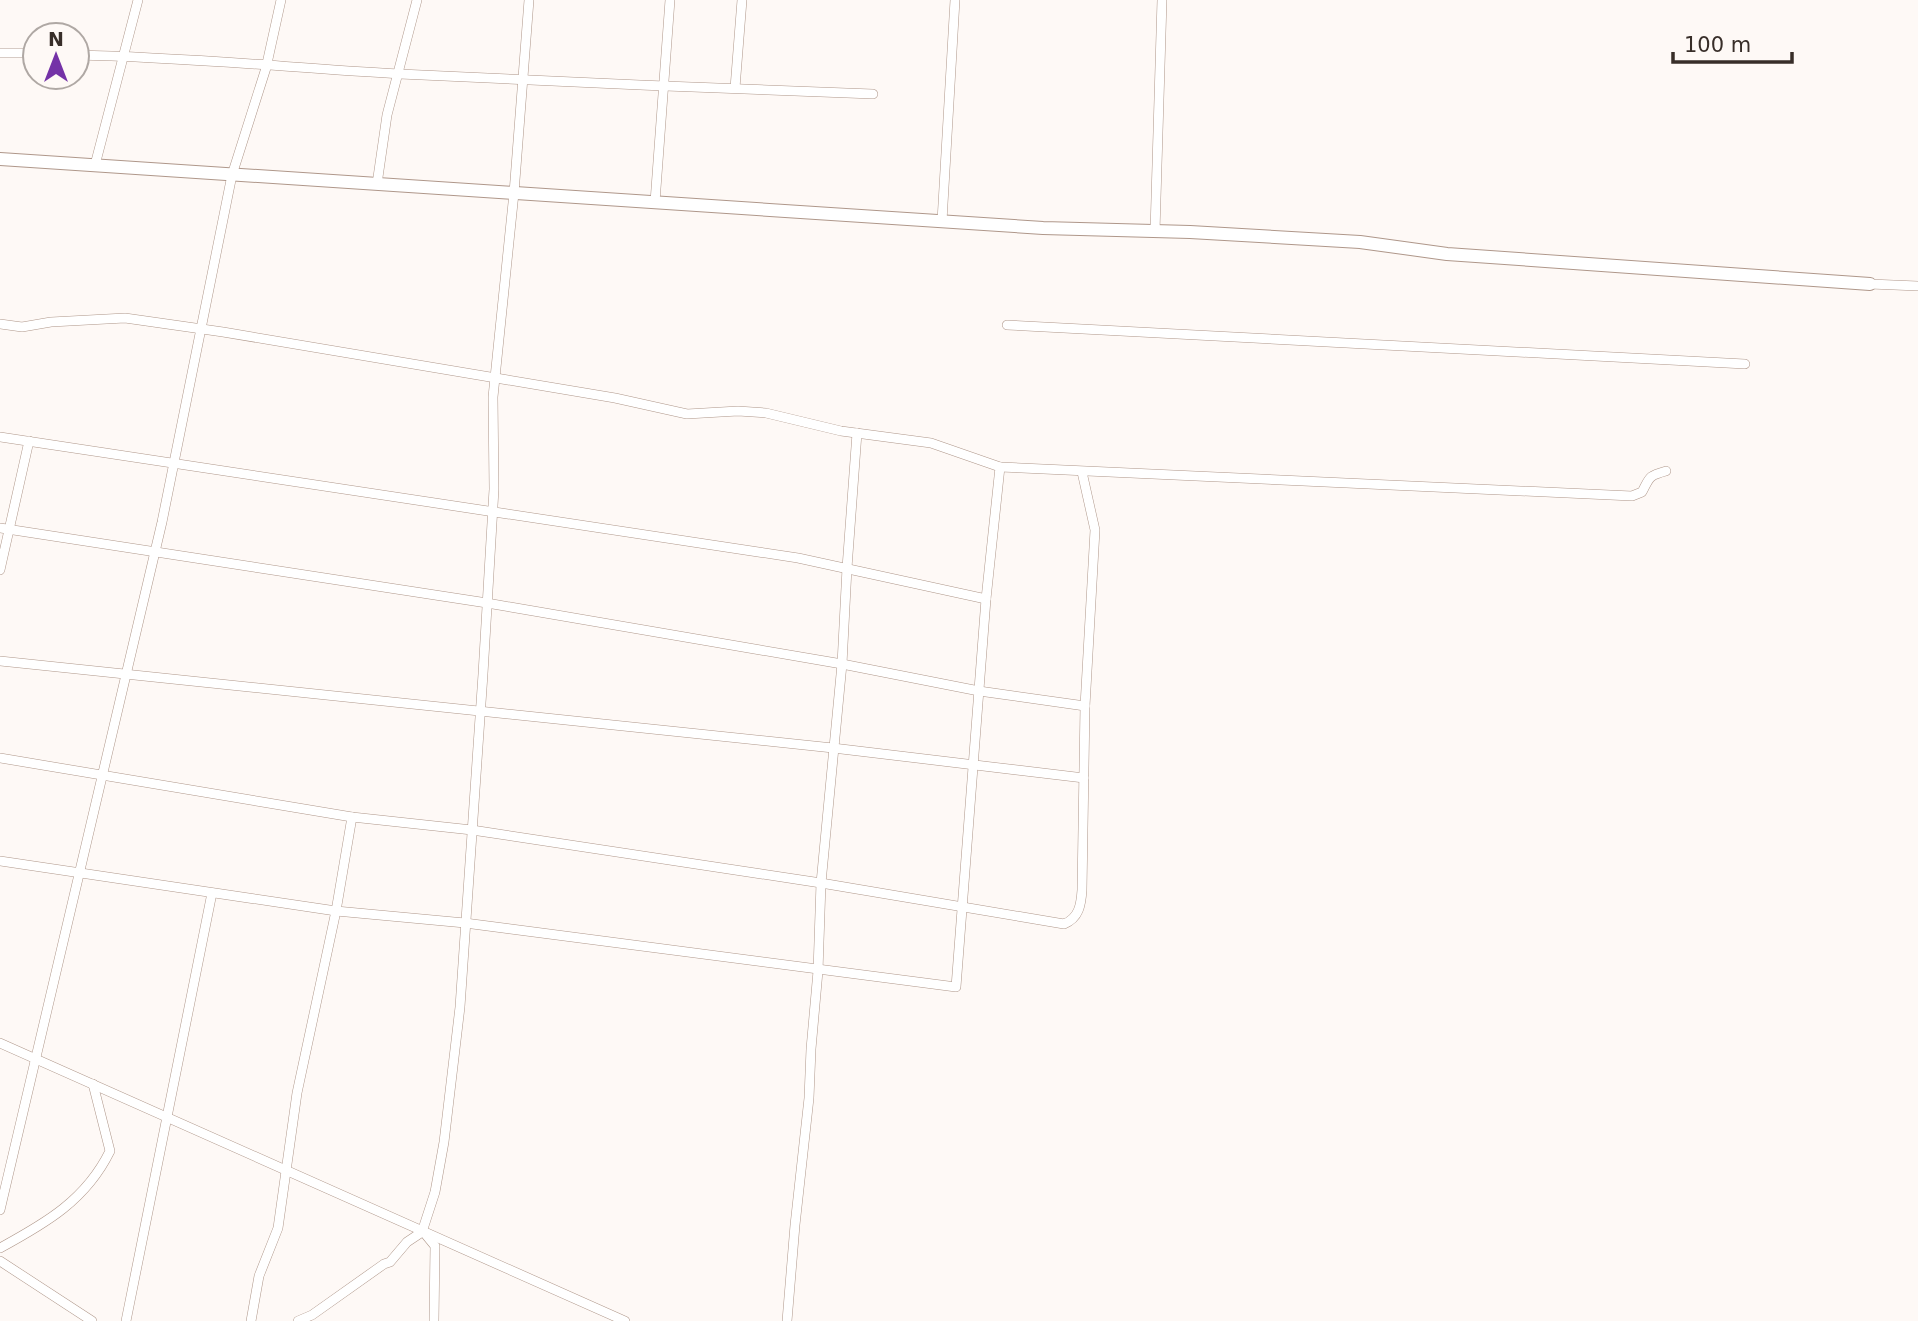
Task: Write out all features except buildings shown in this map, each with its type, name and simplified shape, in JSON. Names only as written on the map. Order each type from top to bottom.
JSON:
[{"type":"street","points":[[95,165],[138,0]]},
{"type":"street","points":[[0,1210],[155,552],[232,175],[266,66],[281,0]]},
{"type":"street","points":[[377,184],[387,115],[417,0]]},
{"type":"street","points":[[298,1321],[312,1315],[390,1262],[407,1242],[422,1231],[435,1192],[444,1142],[460,1007],[480,712],[493,513],[493,397],[514,193],[529,0]]},
{"type":"street","points":[[655,202],[670,0]]},
{"type":"street","points":[[735,88],[742,0]]},
{"type":"street","points":[[942,221],[955,0]]},
{"type":"street","points":[[1155,231],[1162,0]]},
{"type":"street","points":[[0,53],[21,54]]},
{"type":"street","points":[[91,55],[398,74],[873,94]]},
{"type":"street","points":[[0,159],[1042,228],[1360,242],[1447,254],[1918,286]]},
{"type":"street","points":[[0,324],[22,327],[51,322],[125,318],[615,398],[687,414],[738,411],[766,413],[841,431],[932,443],[1000,467],[1632,496],[1642,492],[1646,480],[1652,475],[1667,471]]},
{"type":"street","points":[[1007,324],[1745,364]]},
{"type":"street","points":[[787,1321],[794,1225],[809,1098],[821,883],[842,664],[857,433]]},
{"type":"street","points":[[0,437],[798,558],[986,599]]},
{"type":"street","points":[[0,570],[5,528],[29,442]]},
{"type":"street","points":[[0,861],[335,911],[465,923],[956,987],[986,599],[1000,467]]},
{"type":"street","points":[[0,758],[352,817],[472,830],[821,883],[1064,924],[1073,921],[1081,906],[1085,706],[1095,530],[1082,472]]},
{"type":"street","points":[[5,528],[487,603],[842,664],[979,691],[1085,706]]},
{"type":"street","points":[[0,661],[833,748],[1084,778]]},
{"type":"street","points":[[251,1321],[259,1276],[278,1228],[297,1093],[352,817]]},
{"type":"street","points":[[126,1321],[212,893]]},
{"type":"street","points":[[0,1042],[624,1321]]},
{"type":"street","points":[[0,1248],[62,1212],[83,1191],[106,1159],[110,1151],[93,1084]]},
{"type":"street","points":[[422,1231],[435,1246],[434,1321]]},
{"type":"street","points":[[0,1261],[92,1321]]}]
